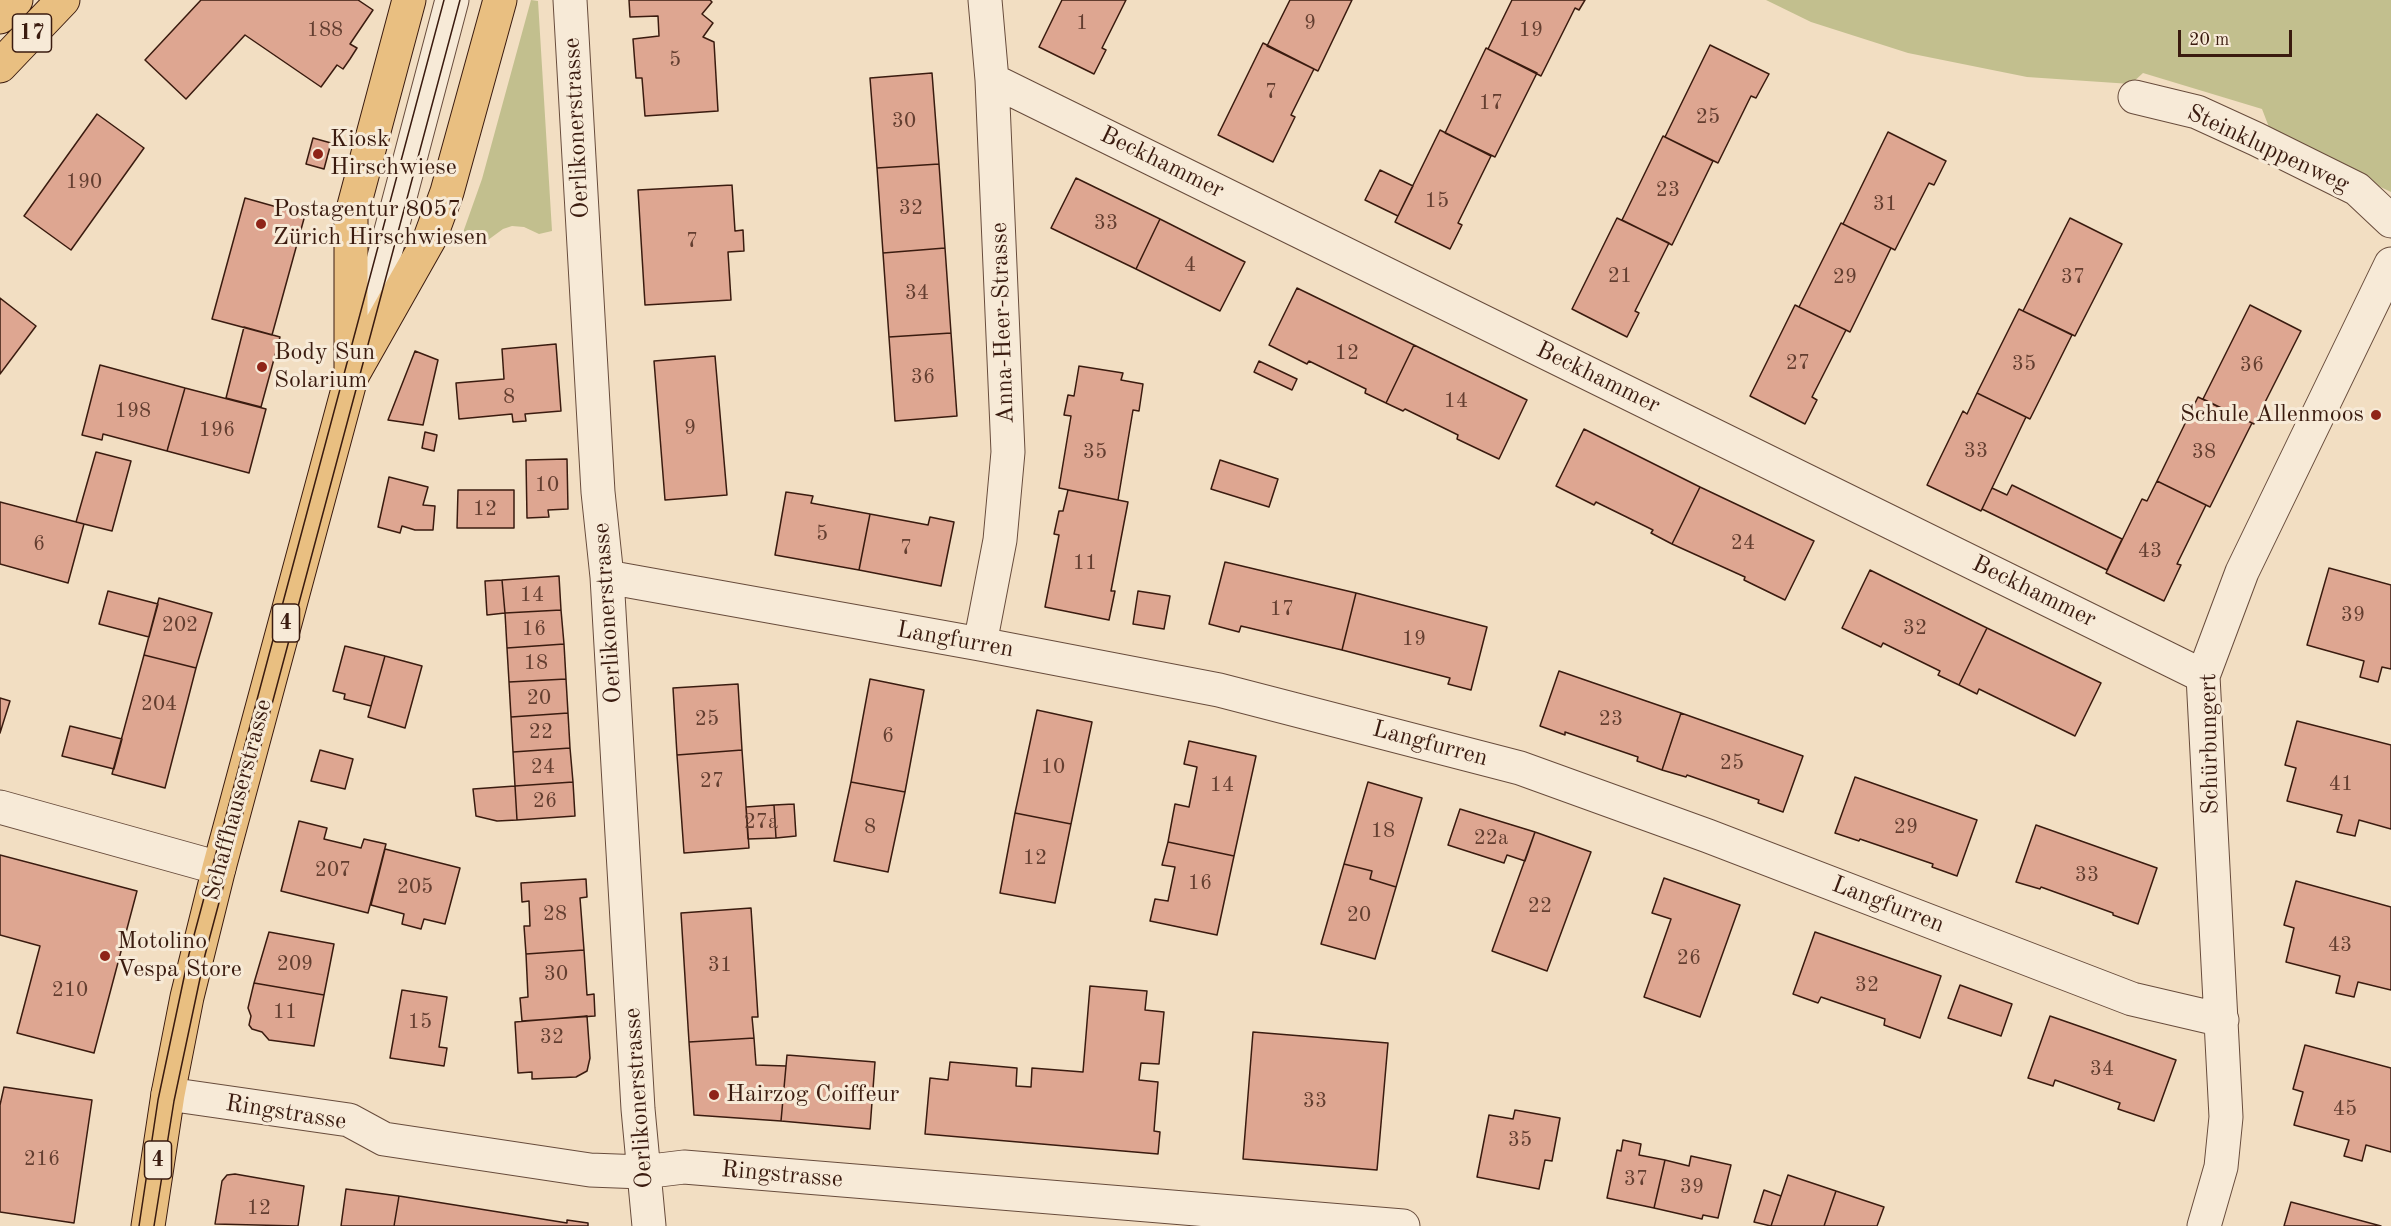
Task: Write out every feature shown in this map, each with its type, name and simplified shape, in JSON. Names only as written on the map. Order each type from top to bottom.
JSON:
[{"type":"main road","points":[[0,17],[16,0]]},
{"type":"main road","name":"17","points":[[0,66],[63,0]]},
{"type":"main road","name":"Schaffhauserstrasse","points":[[351,378],[351,216],[409,0]]},
{"type":"main road","name":"Schaffhauserstrasse","points":[[148,1226],[168,1094],[185,1008],[219,868],[351,378],[430,238],[447,192],[500,0]]},
{"type":"street","points":[[351,378],[452,0]]},
{"type":"street","name":"Oerlikonerstrasse","points":[[570,0],[598,492],[607,577],[643,1172],[649,1226]]},
{"type":"street","name":"Anna-Heer-Strasse","points":[[980,644],[1000,540],[1008,452],[992,80],[985,0]]},
{"type":"street","name":"Beckhammer","points":[[992,80],[2203,676]]},
{"type":"street","name":"Steinkluppenweg","points":[[2135,97],[2197,112],[2256,139],[2357,189],[2391,221]]},
{"type":"street","name":"Schürbungert","points":[[2204,1226],[2221,1167],[2226,1117],[2203,676],[2241,572],[2391,264]]},
{"type":"street","name":"Langfurren","points":[[607,577],[980,644],[1219,690],[1520,768],[1708,836],[2132,999],[2222,1020]]},
{"type":"street","points":[[0,807],[219,868]]},
{"type":"street","name":"Ringstrasse","points":[[168,1094],[349,1120],[384,1139],[590,1170],[643,1172],[684,1167],[1404,1226]]},
{"type":"shaded area","points":[[531,0],[538,1],[552,231],[539,234],[524,227],[512,226],[503,229],[488,240],[462,245],[460,241],[482,179]]},
{"type":"shaded area","points":[[1766,0],[2391,0],[2391,192],[2272,135],[2262,109],[2143,73],[2131,84],[2027,77],[1908,53],[1811,22]]},
{"type":"building","points":[[201,0],[358,0],[373,10],[350,44],[357,48],[350,59],[343,69],[337,65],[321,87],[245,35],[186,99],[145,60]]},
{"type":"building","points":[[629,0],[710,0],[712,2],[702,14],[713,23],[703,37],[714,42],[718,111],[645,116],[642,78],[636,78],[633,39],[659,36],[658,16],[630,17]]},
{"type":"building","points":[[1062,0],[1126,0],[1102,48],[1106,50],[1094,74],[1039,47]]},
{"type":"building","points":[[1290,0],[1352,0],[1318,71],[1267,46]]},
{"type":"building","points":[[1512,0],[1585,0],[1579,10],[1575,8],[1541,76],[1488,49]]},
{"type":"building","points":[[1263,43],[1314,69],[1291,115],[1295,117],[1273,162],[1218,135]]},
{"type":"building","points":[[1710,45],[1769,74],[1756,98],[1751,96],[1718,163],[1665,137]]},
{"type":"building","points":[[1486,48],[1537,73],[1495,157],[1445,133]]},
{"type":"building","points":[[932,73],[939,164],[877,168],[870,78]]},
{"type":"building","points":[[97,114],[144,148],[71,250],[24,216]]},
{"type":"building","points":[[1440,130],[1491,156],[1458,223],[1462,225],[1450,249],[1395,222]]},
{"type":"building","points":[[1888,132],[1946,161],[1934,185],[1929,183],[1895,250],[1843,224]]},
{"type":"building","points":[[1663,136],[1713,161],[1672,245],[1622,220]]},
{"type":"building","name":"Kiosk Hirschwiese","points":[[313,138],[331,143],[324,169],[306,164]]},
{"type":"building","points":[[939,164],[945,248],[883,253],[877,168]]},
{"type":"building","points":[[1380,170],[1413,186],[1398,216],[1365,200]]},
{"type":"building","points":[[1076,178],[1160,219],[1136,269],[1051,228]]},
{"type":"building","points":[[732,185],[735,231],[743,230],[744,251],[728,252],[731,300],[645,305],[638,190]]},
{"type":"building","points":[[245,198],[305,215],[272,335],[212,319]]},
{"type":"building","points":[[1617,218],[1669,243],[1635,311],[1639,313],[1627,337],[1572,309]]},
{"type":"building","points":[[2070,218],[2122,244],[2075,336],[2023,311]]},
{"type":"building","points":[[1160,219],[1245,262],[1220,311],[1136,269]]},
{"type":"building","points":[[1841,223],[1891,248],[1850,332],[1799,307]]},
{"type":"building","points":[[945,248],[951,333],[889,337],[883,253]]},
{"type":"building","points":[[1297,288],[1414,345],[1386,403],[1365,393],[1366,389],[1309,361],[1307,364],[1269,345]]},
{"type":"building","points":[[0,298],[36,326],[0,374]]},
{"type":"building","points":[[1795,305],[1846,330],[1812,397],[1817,400],[1805,424],[1750,396]]},
{"type":"building","points":[[2250,305],[2301,331],[2254,424],[2203,399]]},
{"type":"building","points":[[2019,309],[2072,335],[2030,419],[1977,393]]},
{"type":"building","points":[[244,327],[280,337],[261,407],[226,398]]},
{"type":"building","points":[[951,333],[957,416],[895,421],[889,337]]},
{"type":"building","points":[[556,344],[561,411],[525,414],[526,421],[513,422],[512,414],[459,419],[456,383],[504,379],[502,349]]},
{"type":"building","points":[[1414,345],[1527,400],[1499,459],[1457,439],[1458,435],[1405,409],[1403,411],[1386,403]]},
{"type":"building","points":[[415,351],[438,360],[423,425],[388,420]]},
{"type":"building","points":[[715,356],[727,495],[665,500],[654,361]]},
{"type":"building","points":[[1259,361],[1297,379],[1292,390],[1254,372]]},
{"type":"building","points":[[100,365],[185,388],[167,451],[103,434],[102,440],[82,435]]},
{"type":"building","points":[[1079,366],[1123,373],[1121,380],[1143,384],[1139,411],[1133,410],[1118,500],[1059,488],[1071,416],[1064,415],[1068,395],[1074,396]]},
{"type":"building","points":[[185,388],[266,409],[249,473],[167,451]]},
{"type":"building","points":[[1977,393],[2026,417],[1981,511],[1927,485],[1963,411],[1967,414]]},
{"type":"building","points":[[2198,397],[2252,423],[2210,507],[2157,481]]},
{"type":"building","points":[[1584,429],[1700,487],[1672,544],[1651,533],[1653,530],[1596,502],[1594,505],[1556,486]]},
{"type":"building","points":[[425,432],[437,435],[434,451],[422,448]]},
{"type":"building","points":[[96,452],[131,461],[112,531],[76,522]]},
{"type":"building","points":[[567,459],[568,509],[548,510],[549,517],[527,518],[526,460]]},
{"type":"building","points":[[1220,460],[1278,479],[1269,507],[1211,489]]},
{"type":"building","points":[[389,477],[428,487],[423,505],[435,506],[433,530],[415,530],[402,526],[400,533],[378,527]]},
{"type":"building","points":[[2157,481],[2206,505],[2177,564],[2181,565],[2164,601],[2106,573],[2142,499],[2147,501]]},
{"type":"building","points":[[2012,485],[2122,539],[2107,570],[1982,509],[1992,488],[2007,495]]},
{"type":"building","points":[[1700,487],[1814,541],[1785,600],[1744,580],[1745,577],[1672,544]]},
{"type":"building","points":[[458,490],[514,490],[514,528],[457,528]]},
{"type":"building","points":[[1068,490],[1128,502],[1111,591],[1115,591],[1109,620],[1045,607],[1059,535],[1054,534],[1059,511],[1063,511]]},
{"type":"building","points":[[786,492],[813,496],[811,503],[870,514],[859,570],[775,555]]},
{"type":"building","points":[[0,502],[84,524],[68,583],[0,564]]},
{"type":"building","points":[[870,514],[928,525],[930,517],[954,522],[941,586],[859,570]]},
{"type":"building","points":[[1225,562],[1356,593],[1342,650],[1241,626],[1239,632],[1209,624]]},
{"type":"building","points":[[2329,568],[2391,585],[2391,669],[2382,667],[2378,682],[2360,677],[2364,661],[2307,645]]},
{"type":"building","points":[[1870,570],[1987,628],[1959,685],[1938,675],[1940,671],[1883,643],[1881,647],[1842,628]]},
{"type":"building","points":[[559,576],[561,610],[505,613],[502,580]]},
{"type":"building","points":[[502,580],[505,613],[487,615],[485,581]]},
{"type":"building","points":[[108,591],[158,604],[149,637],[99,624]]},
{"type":"building","points":[[1138,591],[1170,596],[1164,629],[1133,624]]},
{"type":"building","points":[[1356,593],[1487,627],[1471,690],[1448,684],[1450,678],[1342,650]]},
{"type":"building","points":[[159,598],[212,613],[196,668],[144,655]]},
{"type":"building","points":[[561,610],[564,644],[507,648],[505,613]]},
{"type":"building","points":[[1987,628],[2101,683],[2075,736],[1979,689],[1977,694],[1959,685]]},
{"type":"building","points":[[564,644],[566,679],[509,682],[507,648]]},
{"type":"building","points":[[345,646],[385,656],[371,706],[344,699],[345,694],[333,691]]},
{"type":"building","points":[[144,655],[196,668],[165,788],[112,774]]},
{"type":"building","points":[[385,656],[422,666],[405,728],[368,717]]},
{"type":"building","points":[[1559,671],[1681,713],[1662,770],[1637,761],[1638,757],[1565,732],[1565,735],[1540,726]]},
{"type":"building","points":[[566,679],[568,713],[511,717],[509,682]]},
{"type":"building","points":[[870,679],[924,690],[905,792],[851,782]]},
{"type":"building","points":[[738,684],[742,750],[677,755],[673,688]]},
{"type":"building","points":[[0,698],[10,701],[0,733]]},
{"type":"building","points":[[1037,710],[1092,722],[1071,824],[1015,813]]},
{"type":"building","points":[[568,713],[570,748],[513,752],[511,717]]},
{"type":"building","points":[[1681,713],[1803,756],[1783,812],[1758,803],[1759,800],[1687,775],[1686,777],[1662,770]]},
{"type":"building","points":[[2297,721],[2391,745],[2391,829],[2359,820],[2355,836],[2337,832],[2342,815],[2287,801],[2296,768],[2285,765]]},
{"type":"building","points":[[70,726],[122,739],[114,769],[62,756]]},
{"type":"building","points":[[1189,741],[1256,756],[1234,856],[1168,842],[1175,804],[1189,807],[1197,767],[1184,764]]},
{"type":"building","points":[[570,748],[573,782],[515,786],[513,752]]},
{"type":"building","points":[[320,750],[353,759],[345,789],[311,781]]},
{"type":"building","points":[[742,750],[749,848],[684,853],[677,755]]},
{"type":"building","points":[[1855,777],[1977,820],[1957,876],[1932,867],[1933,864],[1860,839],[1859,841],[1835,833]]},
{"type":"building","points":[[573,782],[575,816],[517,820],[515,786]]},
{"type":"building","points":[[851,782],[905,792],[888,872],[834,861]]},
{"type":"building","points":[[1368,782],[1422,798],[1396,887],[1370,879],[1372,871],[1344,864]]},
{"type":"building","points":[[515,786],[517,820],[497,821],[476,816],[473,789]]},
{"type":"building","points":[[794,804],[796,836],[776,838],[774,805]]},
{"type":"building","points":[[774,805],[776,838],[748,839],[746,807]]},
{"type":"building","points":[[1460,809],[1535,832],[1525,861],[1507,855],[1504,863],[1448,845]]},
{"type":"building","points":[[1015,813],[1071,824],[1055,903],[1000,893]]},
{"type":"building","points":[[299,821],[327,828],[324,839],[361,848],[364,839],[386,844],[368,913],[281,891]]},
{"type":"building","points":[[2036,825],[2157,868],[2138,924],[2041,887],[2040,889],[2016,882]]},
{"type":"building","points":[[1535,832],[1591,852],[1547,971],[1492,951]]},
{"type":"building","points":[[1168,842],[1234,856],[1217,935],[1150,921],[1155,899],[1168,901],[1175,867],[1162,865]]},
{"type":"building","points":[[385,849],[460,868],[445,924],[424,919],[421,929],[402,924],[404,914],[371,905]]},
{"type":"building","points":[[0,855],[137,891],[94,1053],[17,1033],[40,946],[0,935]]},
{"type":"building","points":[[1344,864],[1372,871],[1370,879],[1396,887],[1375,959],[1321,944]]},
{"type":"building","points":[[1664,878],[1740,905],[1700,1017],[1644,997],[1671,919],[1652,913]]},
{"type":"building","points":[[586,879],[587,897],[580,898],[584,950],[526,954],[524,926],[530,926],[529,901],[522,902],[521,883]]},
{"type":"building","points":[[2296,881],[2391,907],[2391,990],[2358,982],[2354,997],[2336,993],[2340,976],[2286,962],[2294,928],[2284,925]]},
{"type":"building","points":[[751,908],[758,1017],[752,1017],[754,1038],[689,1042],[681,913]]},
{"type":"building","points":[[269,932],[334,944],[324,995],[254,983]]},
{"type":"building","points":[[1815,932],[1941,976],[1920,1038],[1884,1025],[1885,1019],[1821,997],[1818,1003],[1793,994]]},
{"type":"building","points":[[584,950],[587,995],[594,994],[595,1016],[522,1021],[520,998],[528,997],[526,954]]},
{"type":"building","points":[[254,983],[324,995],[314,1046],[269,1040],[262,1032],[252,1029],[249,1025],[251,1016],[248,1008]]},
{"type":"building","points":[[1960,985],[2012,1004],[2001,1036],[1948,1018]]},
{"type":"building","points":[[1090,986],[1147,991],[1145,1010],[1164,1012],[1159,1064],[1141,1063],[1139,1080],[1158,1082],[1154,1131],[1160,1132],[1158,1154],[925,1134],[930,1078],[948,1080],[950,1062],[1017,1068],[1016,1086],[1031,1087],[1032,1068],[1083,1072]]},
{"type":"building","points":[[402,990],[447,997],[439,1047],[447,1048],[444,1066],[390,1058]]},
{"type":"building","points":[[587,1016],[590,1058],[587,1071],[576,1077],[532,1079],[532,1072],[518,1073],[515,1022]]},
{"type":"building","points":[[2050,1016],[2176,1060],[2154,1121],[2118,1109],[2120,1103],[2055,1080],[2053,1086],[2028,1078]]},
{"type":"building","points":[[1253,1032],[1388,1043],[1377,1170],[1243,1159]]},
{"type":"building","points":[[754,1038],[756,1065],[786,1066],[781,1121],[694,1115],[689,1042]]},
{"type":"building","points":[[2305,1045],[2391,1068],[2391,1152],[2366,1145],[2362,1161],[2344,1156],[2349,1140],[2294,1125],[2303,1092],[2293,1089]]},
{"type":"building","points":[[787,1055],[875,1062],[870,1129],[781,1121]]},
{"type":"building","points":[[4,1087],[92,1100],[74,1223],[0,1212],[0,1105]]},
{"type":"building","points":[[1515,1110],[1560,1118],[1552,1161],[1545,1160],[1539,1189],[1477,1177],[1489,1115],[1513,1119]]},
{"type":"building","points":[[1623,1140],[1641,1144],[1639,1155],[1665,1160],[1654,1208],[1607,1198],[1617,1150],[1621,1151]]},
{"type":"building","points":[[1691,1156],[1731,1165],[1718,1218],[1703,1215],[1702,1219],[1654,1208],[1665,1160],[1689,1166]]},
{"type":"building","points":[[235,1174],[304,1186],[298,1226],[215,1224],[222,1181],[227,1175]]},
{"type":"building","points":[[1788,1175],[1836,1191],[1824,1226],[1771,1226]]},
{"type":"building","points":[[346,1189],[399,1196],[394,1226],[341,1226]]},
{"type":"building","points":[[1764,1190],[1781,1196],[1771,1226],[1754,1222]]},
{"type":"building","points":[[1836,1191],[1884,1207],[1877,1226],[1824,1226]]},
{"type":"building","points":[[399,1196],[567,1223],[567,1220],[588,1223],[588,1226],[394,1226]]},
{"type":"building","points":[[2291,1202],[2381,1226],[2284,1226]]},
{"type":"tram line","points":[[139,1226],[158,1100],[189,954],[444,0]]},
{"type":"tram line","points":[[154,1226],[174,1101],[205,955],[460,0]]},
{"type":"place","name":"Kiosk Hirschwiese","points":[[318,154]]},
{"type":"place","name":"Postagentur 8057 Zürich Hirschwiesen","points":[[261,224]]},
{"type":"place","name":"Body Sun Solarium","points":[[262,367]]},
{"type":"place","name":"Schule Allenmoos","points":[[2376,415]]},
{"type":"place","name":"Motolino Vespa Store","points":[[105,956]]},
{"type":"place","name":"Hairzog Coiffeur","points":[[714,1095]]}]
